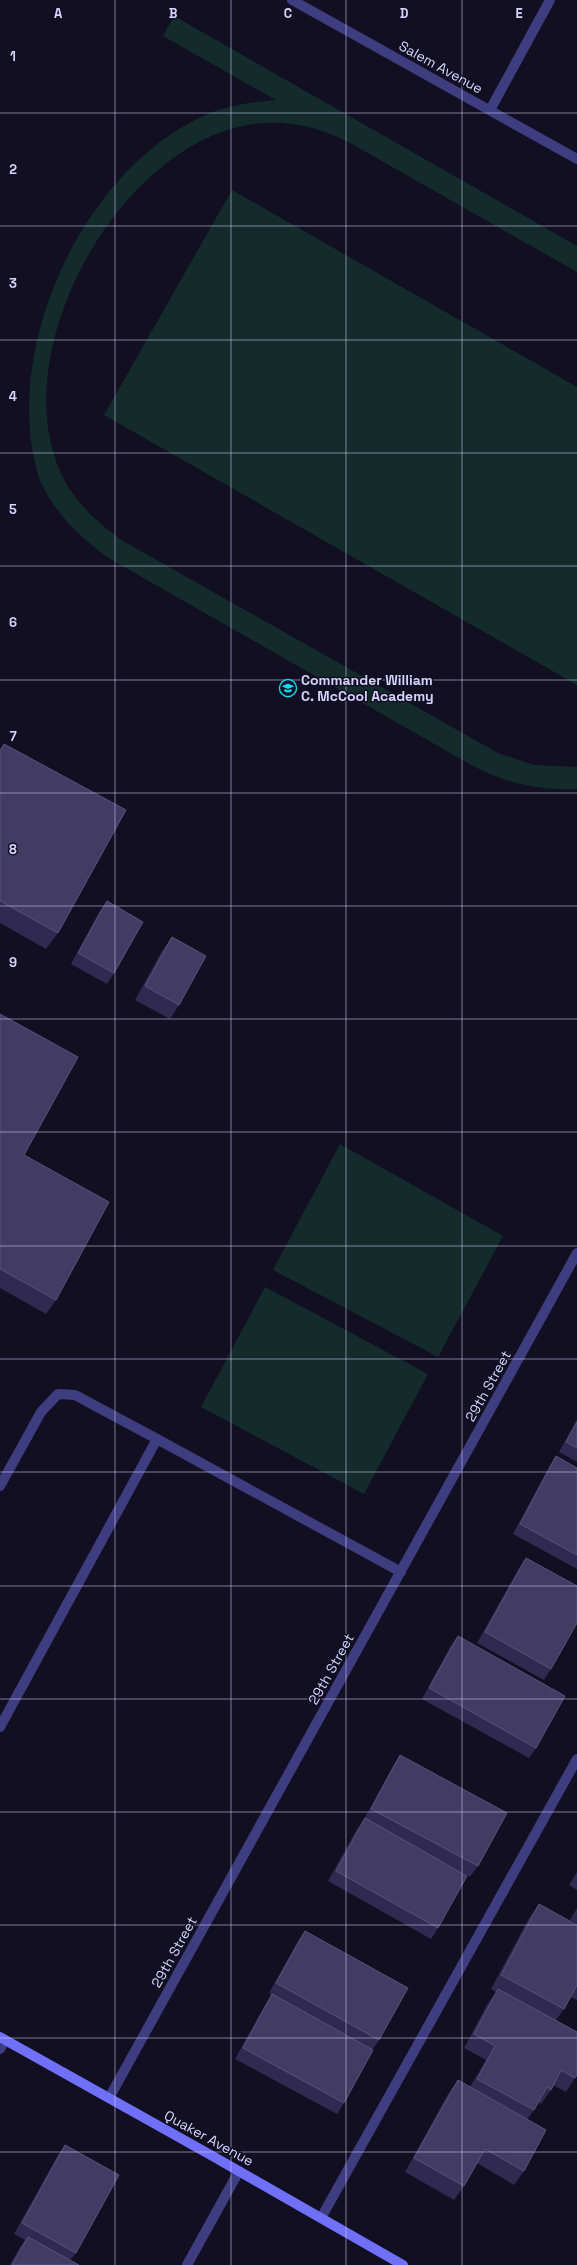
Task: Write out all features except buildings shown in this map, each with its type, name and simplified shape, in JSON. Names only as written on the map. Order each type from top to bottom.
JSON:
[{"type":"main road","name":"Quaker Avenue","points":[[3,2039],[403,2265]]},
{"type":"street","name":"Salem Avenue","points":[[292,0],[577,159]]},
{"type":"street","points":[[490,110],[550,0]]},
{"type":"street","name":"29th Street","points":[[109,2098],[577,1253]]},
{"type":"street","points":[[0,1486],[41,1412],[58,1394],[75,1395],[401,1572]]},
{"type":"street","points":[[0,1727],[157,1439]]},
{"type":"street","points":[[321,2218],[577,1759]]},
{"type":"street","points":[[0,2049],[3,2039]]},
{"type":"street","points":[[187,2265],[239,2171]]},
{"type":"green space","points":[[174,16],[577,246],[577,272],[338,137],[309,127],[294,124],[265,123],[234,128],[190,147],[150,177],[114,216],[85,261],[63,310],[50,361],[47,411],[55,458],[66,483],[73,495],[91,515],[123,541],[498,753],[534,765],[577,767],[577,789],[550,789],[524,785],[498,777],[473,766],[112,560],[79,534],[52,503],[45,491],[39,478],[30,428],[31,375],[42,322],[61,270],[87,222],[120,179],[158,143],[210,113],[238,105],[276,100],[163,36]]},
{"type":"green space","points":[[232,190],[577,387],[577,685],[104,415]]},
{"type":"green space","points":[[340,1144],[503,1236],[438,1357],[273,1270]]},
{"type":"green space","points":[[265,1287],[428,1374],[364,1494],[201,1407]]},
{"type":"place","name":"Commander William C. McCool Academy","points":[[288,688]]}]
